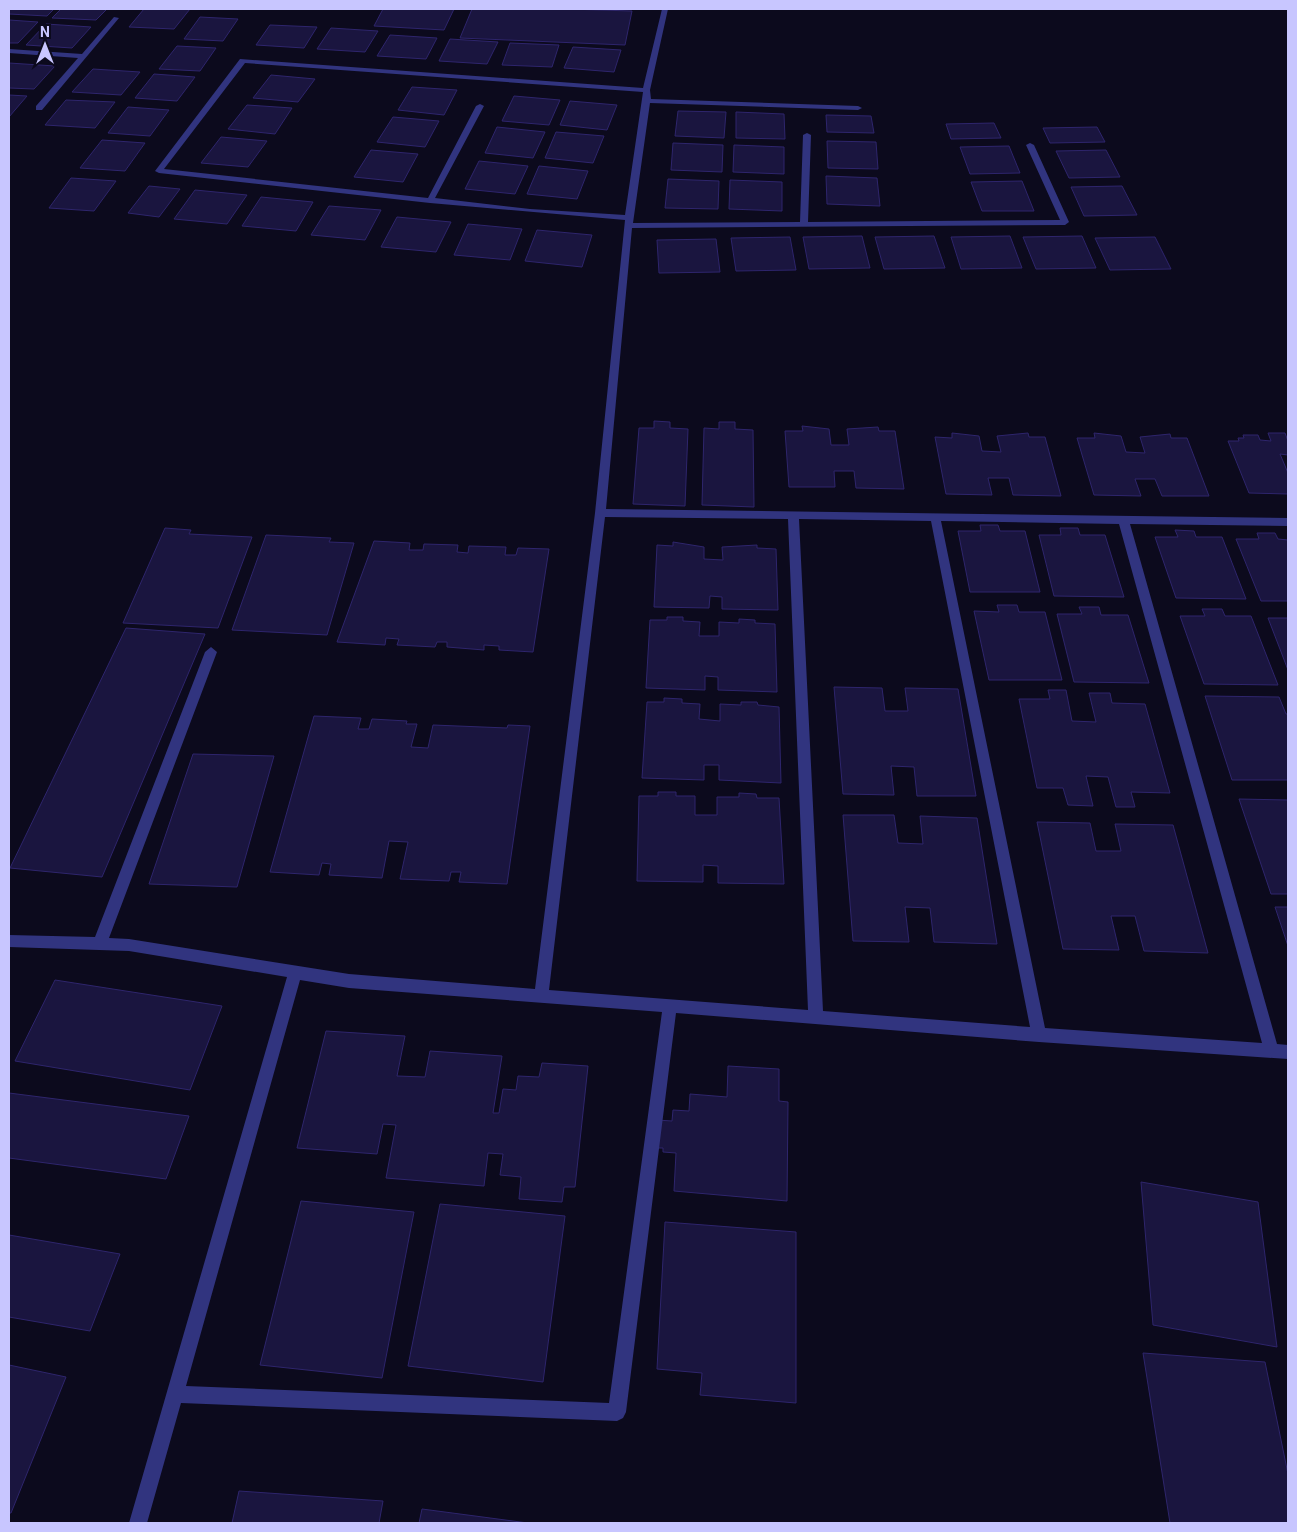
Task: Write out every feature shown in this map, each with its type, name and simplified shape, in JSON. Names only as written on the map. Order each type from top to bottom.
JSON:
[{"type":"street","points":[[541,996],[600,512],[629,222],[646,90],[665,9]]},
{"type":"street","points":[[39,108],[116,18]]},
{"type":"street","points":[[9,51],[83,56]]},
{"type":"street","points":[[646,90],[243,60],[159,171],[629,222],[1065,222],[1030,145]]},
{"type":"street","points":[[646,101],[858,108]]},
{"type":"street","points":[[430,201],[480,106]]},
{"type":"street","points":[[804,223],[807,135]]},
{"type":"street","points":[[600,512],[1288,522]]},
{"type":"street","points":[[793,515],[816,1018]]},
{"type":"street","points":[[935,517],[1039,1035]]},
{"type":"street","points":[[1123,520],[1272,1051]]},
{"type":"street","points":[[99,945],[211,652]]},
{"type":"street","points":[[9,941],[130,945],[349,981],[1039,1035],[1288,1052]]},
{"type":"street","points":[[138,1523],[295,973]]},
{"type":"street","points":[[175,1394],[617,1412],[670,1006]]},
{"type":"building","points":[[9,9],[54,9],[47,16],[9,14]]},
{"type":"building","points":[[61,9],[107,9],[96,20],[52,18]]},
{"type":"building","points":[[144,9],[190,9],[174,29],[129,27]]},
{"type":"building","points":[[383,9],[454,9],[444,30],[374,26]]},
{"type":"building","points":[[472,9],[632,11],[625,45],[460,38]]},
{"type":"building","points":[[200,17],[238,19],[223,41],[184,39]]},
{"type":"building","points":[[9,20],[38,22],[18,43],[9,43]]},
{"type":"building","points":[[46,24],[91,27],[72,48],[26,45]]},
{"type":"building","points":[[270,25],[317,27],[304,48],[256,45]]},
{"type":"building","points":[[331,28],[378,31],[365,52],[317,49]]},
{"type":"building","points":[[390,35],[437,38],[426,59],[377,56]]},
{"type":"building","points":[[450,39],[498,42],[487,64],[439,61]]},
{"type":"building","points":[[510,43],[559,45],[552,67],[502,65]]},
{"type":"building","points":[[177,46],[216,48],[200,71],[159,69]]},
{"type":"building","points":[[573,47],[621,50],[614,72],[564,68]]},
{"type":"building","points":[[9,63],[55,66],[34,89],[9,88]]},
{"type":"building","points":[[93,69],[140,72],[121,95],[72,92]]},
{"type":"building","points":[[154,74],[195,77],[177,101],[135,98]]},
{"type":"building","points":[[271,75],[315,79],[298,102],[253,98]]},
{"type":"building","points":[[412,87],[457,90],[444,115],[398,110]]},
{"type":"building","points":[[9,95],[27,96],[9,117]]},
{"type":"building","points":[[514,96],[560,100],[549,125],[502,121]]},
{"type":"building","points":[[66,100],[115,102],[95,128],[45,125]]},
{"type":"building","points":[[570,101],[617,105],[607,130],[560,125]]},
{"type":"building","points":[[247,105],[292,108],[275,134],[228,129]]},
{"type":"building","points":[[128,107],[169,110],[150,136],[108,133]]},
{"type":"building","points":[[678,111],[726,112],[724,138],[675,136]]},
{"type":"building","points":[[736,112],[784,114],[785,139],[736,138]]},
{"type":"building","points":[[826,115],[871,116],[874,133],[827,132]]},
{"type":"building","points":[[393,117],[439,121],[425,147],[377,142]]},
{"type":"building","points":[[994,123],[1001,138],[951,139],[946,124]]},
{"type":"building","points":[[497,127],[545,132],[533,158],[485,153]]},
{"type":"building","points":[[1097,127],[1105,142],[1050,143],[1043,128]]},
{"type":"building","points":[[556,132],[604,136],[593,163],[545,158]]},
{"type":"building","points":[[221,137],[267,141],[248,167],[201,163]]},
{"type":"building","points":[[102,140],[145,143],[125,171],[80,168]]},
{"type":"building","points":[[827,141],[876,142],[878,169],[828,168]]},
{"type":"building","points":[[673,143],[723,145],[722,172],[671,170]]},
{"type":"building","points":[[734,145],[784,147],[784,174],[733,172]]},
{"type":"building","points":[[1009,146],[1020,173],[970,174],[960,147]]},
{"type":"building","points":[[371,150],[418,154],[403,182],[354,177]]},
{"type":"building","points":[[1106,150],[1120,177],[1069,178],[1056,151]]},
{"type":"building","points":[[479,161],[528,166],[515,194],[465,189]]},
{"type":"building","points":[[539,166],[588,171],[577,199],[527,194]]},
{"type":"building","points":[[826,176],[877,178],[880,206],[827,204]]},
{"type":"building","points":[[71,178],[116,181],[94,211],[49,208]]},
{"type":"building","points":[[668,179],[719,181],[718,209],[665,208]]},
{"type":"building","points":[[730,180],[782,182],[782,211],[729,209]]},
{"type":"building","points":[[1022,181],[1034,211],[982,211],[971,182]]},
{"type":"building","points":[[149,186],[180,189],[159,217],[128,213]]},
{"type":"building","points":[[1122,186],[1137,215],[1084,216],[1071,187]]},
{"type":"building","points":[[195,190],[247,195],[227,224],[174,219]]},
{"type":"building","points":[[261,197],[313,202],[296,231],[242,226]]},
{"type":"building","points":[[329,206],[381,210],[365,240],[311,235]]},
{"type":"building","points":[[397,217],[451,222],[436,252],[381,247]]},
{"type":"building","points":[[468,224],[522,229],[510,260],[454,255]]},
{"type":"building","points":[[537,230],[592,235],[582,267],[525,261]]},
{"type":"building","points":[[862,236],[870,268],[809,269],[803,237]]},
{"type":"building","points":[[934,236],[945,268],[884,269],[875,237]]},
{"type":"building","points":[[1010,236],[1022,268],[961,269],[951,237]]},
{"type":"building","points":[[1082,236],[1096,268],[1036,269],[1023,237]]},
{"type":"building","points":[[790,237],[796,270],[736,271],[731,238]]},
{"type":"building","points":[[1155,237],[1171,269],[1110,270],[1095,238]]},
{"type":"building","points":[[716,239],[720,272],[659,273],[657,240]]},
{"type":"building","points":[[654,421],[670,422],[670,428],[688,429],[685,506],[633,504],[639,428],[654,428]]},
{"type":"building","points":[[719,422],[735,422],[735,429],[753,430],[754,507],[702,505],[704,428],[719,429]]},
{"type":"building","points":[[802,426],[829,429],[831,445],[849,445],[847,429],[878,427],[879,431],[895,431],[904,489],[856,488],[854,471],[834,471],[835,487],[789,487],[785,431],[803,431]]},
{"type":"building","points":[[952,433],[979,436],[982,451],[1001,452],[997,436],[1028,433],[1029,437],[1045,437],[1061,496],[1013,495],[1009,478],[988,478],[992,495],[946,494],[935,437],[952,438]]},
{"type":"building","points":[[1094,433],[1121,436],[1126,452],[1145,453],[1140,437],[1170,434],[1171,438],[1187,438],[1209,496],[1162,496],[1155,479],[1135,479],[1141,496],[1094,495],[1077,438],[1095,438]]},
{"type":"building","points":[[1268,433],[1285,433],[1288,441],[1288,455],[1280,454],[1288,473],[1288,494],[1249,493],[1228,441],[1239,441],[1238,438],[1244,438],[1243,435],[1258,435],[1260,440],[1271,441]]},
{"type":"building","points":[[980,525],[998,525],[1000,531],[1025,531],[1040,592],[970,592],[958,531],[981,531]]},
{"type":"building","points":[[165,528],[191,530],[189,534],[252,537],[218,628],[123,623]]},
{"type":"building","points":[[1060,528],[1078,528],[1080,535],[1105,535],[1124,597],[1054,596],[1039,535],[1061,535]]},
{"type":"building","points":[[1175,530],[1194,531],[1196,537],[1222,537],[1246,599],[1176,598],[1155,537],[1178,537]]},
{"type":"building","points":[[1257,533],[1275,533],[1278,539],[1288,540],[1288,601],[1261,601],[1236,539],[1259,539]]},
{"type":"building","points":[[266,535],[331,538],[329,542],[354,543],[327,635],[232,630]]},
{"type":"building","points":[[374,541],[410,543],[409,550],[423,550],[424,544],[458,545],[457,552],[468,553],[469,546],[506,547],[505,555],[516,555],[518,548],[549,549],[533,652],[499,650],[499,646],[484,645],[484,650],[447,647],[447,642],[437,642],[435,647],[397,645],[399,639],[386,638],[385,645],[337,642]]},
{"type":"building","points":[[673,542],[704,547],[704,559],[723,560],[722,547],[757,545],[757,548],[776,549],[778,610],[722,609],[722,597],[710,596],[709,608],[654,607],[657,545],[673,546]]},
{"type":"building","points":[[997,605],[1017,605],[1019,612],[1045,612],[1062,680],[989,680],[974,611],[999,612]]},
{"type":"building","points":[[1079,607],[1099,607],[1101,615],[1128,615],[1149,683],[1074,682],[1057,614],[1082,614]]},
{"type":"building","points":[[1202,609],[1222,609],[1225,616],[1251,616],[1278,685],[1204,684],[1180,616],[1205,616]]},
{"type":"building","points":[[667,617],[683,617],[683,621],[700,622],[699,636],[719,636],[719,622],[739,623],[739,619],[755,620],[755,623],[775,624],[777,692],[718,690],[718,677],[705,676],[705,690],[646,688],[650,620],[667,620]]},
{"type":"building","points":[[1268,618],[1288,618],[1288,670]]},
{"type":"building","points":[[126,628],[205,634],[102,877],[10,868]]},
{"type":"building","points":[[834,687],[882,688],[885,711],[908,711],[905,688],[958,689],[976,796],[917,796],[914,767],[891,766],[894,795],[843,794]]},
{"type":"building","points":[[1048,690],[1066,690],[1072,721],[1096,722],[1089,693],[1110,693],[1112,703],[1145,704],[1170,793],[1131,792],[1135,807],[1116,807],[1108,777],[1086,776],[1093,806],[1068,805],[1063,788],[1037,788],[1019,699],[1050,699]]},
{"type":"building","points":[[1205,696],[1279,697],[1286,714],[1288,714],[1288,780],[1232,780]]},
{"type":"building","points":[[664,698],[682,699],[682,703],[700,704],[699,719],[720,721],[720,704],[741,705],[741,702],[757,702],[758,705],[779,707],[781,783],[719,780],[719,765],[704,765],[704,780],[642,778],[647,702],[664,702]]},
{"type":"building","points":[[314,716],[361,718],[358,729],[369,729],[372,719],[407,721],[406,724],[417,724],[411,747],[428,748],[433,725],[507,728],[508,725],[530,726],[507,884],[459,882],[461,872],[451,872],[449,881],[400,879],[408,842],[389,841],[382,878],[329,875],[331,864],[322,863],[319,875],[270,872]]},
{"type":"building","points":[[193,754],[274,756],[237,887],[149,884]]},
{"type":"building","points":[[658,792],[676,792],[676,796],[695,796],[695,815],[717,815],[717,797],[739,797],[739,793],[756,794],[757,798],[779,798],[784,884],[718,883],[718,866],[703,865],[703,882],[637,881],[639,796],[658,796]]},
{"type":"building","points":[[1239,799],[1288,800],[1288,894],[1271,894]]},
{"type":"building","points":[[843,815],[894,815],[898,843],[923,844],[920,816],[977,818],[997,944],[934,942],[930,908],[905,907],[909,942],[853,941]]},
{"type":"building","points":[[1037,822],[1090,823],[1096,851],[1121,851],[1115,824],[1173,825],[1208,953],[1144,951],[1135,916],[1111,916],[1119,950],[1063,949]]},
{"type":"building","points":[[1275,907],[1288,907],[1288,946]]},
{"type":"building","points":[[55,980],[222,1006],[190,1090],[15,1061]]},
{"type":"building","points":[[326,1031],[405,1036],[397,1076],[425,1077],[430,1051],[502,1056],[493,1113],[499,1113],[503,1089],[516,1090],[518,1076],[539,1077],[542,1063],[588,1066],[575,1187],[564,1187],[562,1202],[519,1199],[521,1177],[500,1175],[503,1154],[488,1153],[484,1186],[386,1178],[396,1125],[383,1124],[377,1154],[297,1148]]},
{"type":"building","points":[[728,1066],[779,1069],[779,1101],[788,1102],[787,1201],[674,1191],[676,1153],[663,1152],[663,1148],[655,1148],[657,1120],[672,1121],[673,1110],[689,1111],[690,1094],[727,1097]]},
{"type":"building","points":[[9,1093],[189,1116],[166,1179],[9,1158]]},
{"type":"building","points":[[1141,1182],[1258,1202],[1277,1347],[1153,1325]]},
{"type":"building","points":[[301,1201],[414,1212],[382,1378],[260,1365]]},
{"type":"building","points":[[440,1204],[565,1216],[543,1382],[408,1366]]},
{"type":"building","points":[[665,1222],[796,1232],[796,1403],[700,1395],[702,1373],[657,1369]]},
{"type":"building","points":[[9,1235],[120,1254],[90,1331],[9,1317]]},
{"type":"building","points":[[1143,1353],[1265,1362],[1288,1474],[1288,1523],[1170,1523]]},
{"type":"building","points":[[9,1365],[66,1377],[11,1513],[9,1513]]},
{"type":"building","points":[[239,1491],[383,1501],[379,1523],[232,1523]]},
{"type":"building","points":[[422,1509],[528,1523],[419,1523]]}]
